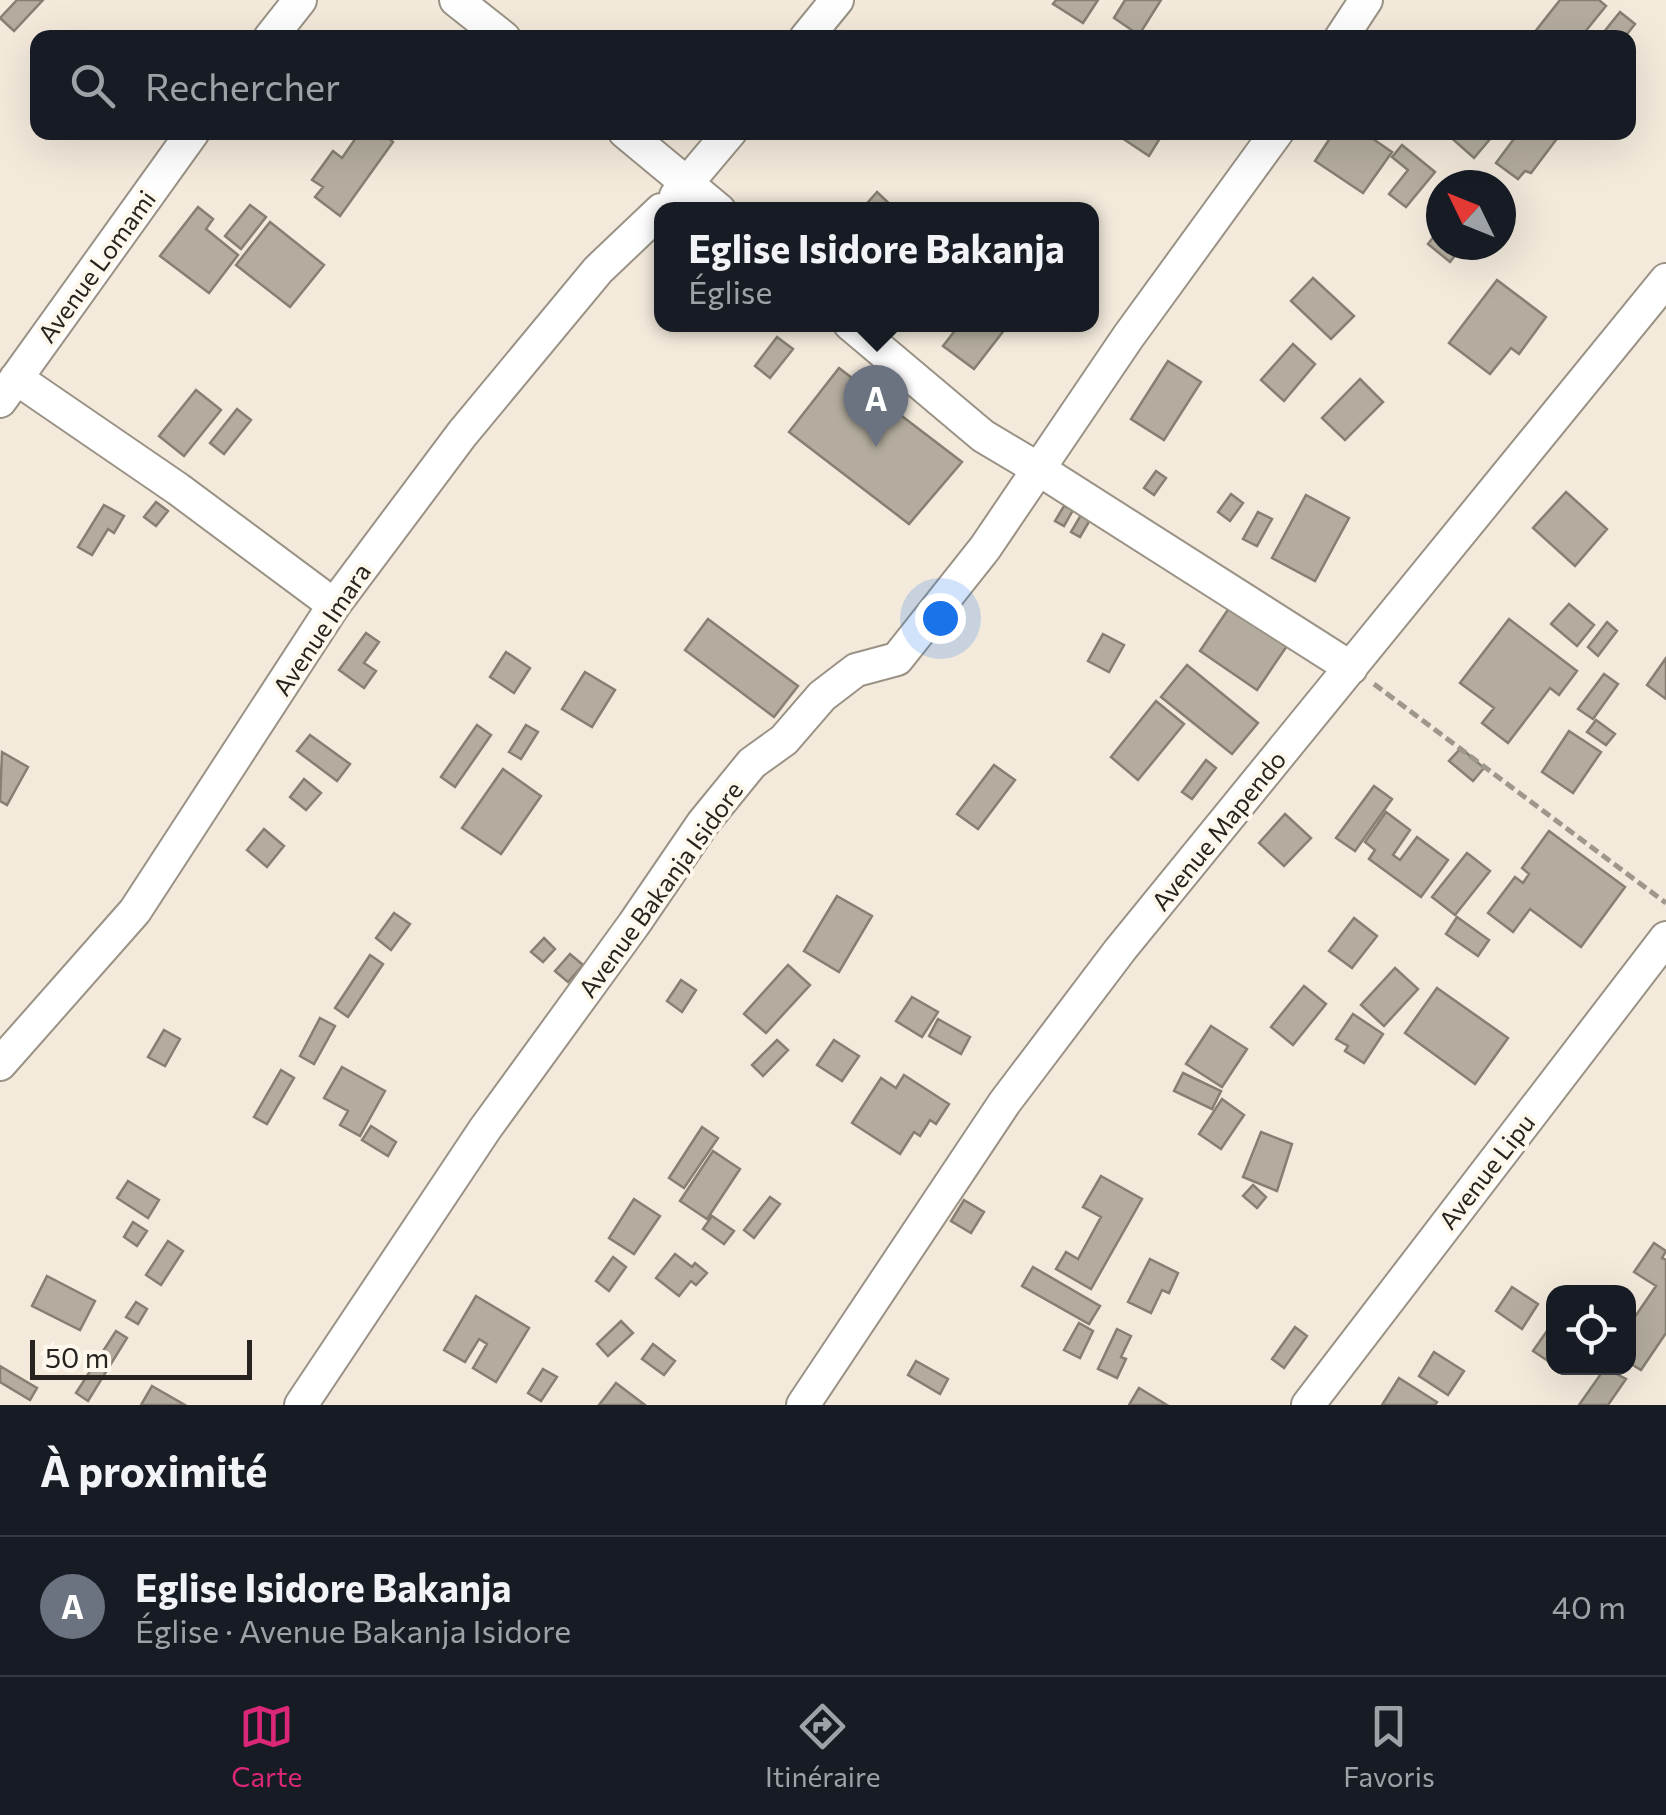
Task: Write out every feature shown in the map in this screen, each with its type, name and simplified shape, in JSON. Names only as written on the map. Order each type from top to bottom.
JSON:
[{"type":"street","points":[[276,30],[300,0]]},
{"type":"street","points":[[456,0],[494,30]]},
{"type":"street","points":[[812,30],[836,0]]},
{"type":"street","points":[[1346,30],[1366,0]]},
{"type":"street","name":"Avenue Lomami","points":[[8,389],[187,140]]},
{"type":"street","points":[[636,140],[710,202]]},
{"type":"street","name":"Avenue Imara","points":[[670,202],[724,140]]},
{"type":"street","name":"Avenue Bakanja Isidore","points":[[301,1405],[485,1129],[703,823],[752,763],[784,740],[822,696],[856,670],[898,659],[985,548],[1128,336],[1271,140]]},
{"type":"street","name":"Avenue Imara","points":[[0,1064],[135,911],[334,605],[462,434],[598,270],[654,217]]},
{"type":"street","name":"Avenue Mapendo","points":[[803,1405],[1005,1102],[1120,950],[1666,280]]},
{"type":"street","points":[[860,332],[983,436],[1351,668]]},
{"type":"street","points":[[8,389],[178,489],[334,605]]},
{"type":"street","name":"Avenue Lipu","points":[[1308,1405],[1666,938]]},
{"type":"path","points":[[1351,668],[1433,725],[1666,903]]},
{"type":"building","points":[[17,0],[43,0],[14,31],[0,18]]},
{"type":"building","points":[[1056,0],[1098,0],[1083,23],[1053,4]]},
{"type":"building","points":[[1125,0],[1161,0],[1142,30],[1132,30],[1114,18]]},
{"type":"building","points":[[1560,0],[1599,0],[1606,6],[1586,30],[1536,30]]},
{"type":"building","points":[[1620,12],[1635,24],[1630,30],[1605,30]]},
{"type":"building","points":[[354,140],[393,142],[340,216],[315,197],[323,187],[312,180],[333,151],[342,158]]},
{"type":"building","points":[[1125,140],[1159,140],[1149,156]]},
{"type":"building","points":[[1329,140],[1375,140],[1392,152],[1363,193],[1315,161]]},
{"type":"building","points":[[1454,140],[1489,140],[1474,158]]},
{"type":"building","points":[[1513,140],[1556,140],[1531,173],[1525,171],[1518,179],[1516,170],[1506,170],[1496,163]]},
{"type":"building","points":[[1402,145],[1433,170],[1426,170],[1426,183],[1406,207],[1389,194],[1408,170],[1392,157]]},
{"type":"building","points":[[877,192],[888,202],[868,202]]},
{"type":"building","points":[[250,205],[266,217],[241,249],[225,236]]},
{"type":"building","points":[[198,207],[213,219],[206,229],[238,255],[209,293],[160,256]]},
{"type":"building","points":[[270,222],[324,265],[290,307],[236,265]]},
{"type":"building","points":[[1313,278],[1354,316],[1331,339],[1291,301]]},
{"type":"building","points":[[1497,280],[1546,317],[1519,354],[1511,348],[1490,374],[1449,343]]},
{"type":"building","points":[[954,332],[1003,332],[974,369],[943,346]]},
{"type":"building","points":[[777,337],[793,349],[770,378],[755,366]]},
{"type":"building","points":[[1293,344],[1315,364],[1284,401],[1261,380]]},
{"type":"building","points":[[1168,361],[1201,382],[1164,440],[1131,419]]},
{"type":"building","points":[[839,368],[962,462],[909,524],[789,432]]},
{"type":"building","points":[[1360,379],[1383,402],[1345,440],[1322,418]]},
{"type":"building","points":[[196,390],[221,410],[184,456],[159,436]]},
{"type":"building","points":[[237,409],[251,420],[224,454],[210,443]]},
{"type":"building","points":[[1156,471],[1166,478],[1154,495],[1144,488]]},
{"type":"building","points":[[1566,492],[1607,529],[1575,566],[1533,528]]},
{"type":"building","points":[[1231,494],[1243,503],[1230,521],[1218,512]]},
{"type":"building","points":[[1306,495],[1349,518],[1315,581],[1272,558]]},
{"type":"building","points":[[156,502],[168,511],[156,526],[144,517]]},
{"type":"building","points":[[104,505],[124,516],[114,533],[108,529],[92,555],[78,547]]},
{"type":"building","points":[[1064,506],[1073,510],[1064,526],[1055,521]]},
{"type":"building","points":[[1258,512],[1272,519],[1257,546],[1243,539]]},
{"type":"building","points":[[1081,515],[1090,520],[1080,537],[1071,532]]},
{"type":"building","points":[[1569,604],[1594,625],[1577,646],[1551,624]]},
{"type":"building","points":[[1229,608],[1291,640],[1257,690],[1200,651]]},
{"type":"building","points":[[708,619],[798,686],[774,717],[685,650]]},
{"type":"building","points":[[1509,619],[1577,671],[1559,695],[1550,688],[1508,743],[1482,723],[1494,708],[1460,683]]},
{"type":"building","points":[[1607,622],[1617,631],[1598,656],[1588,647]]},
{"type":"building","points":[[366,633],[379,642],[364,663],[376,671],[364,688],[339,670]]},
{"type":"building","points":[[1103,634],[1124,645],[1109,672],[1088,661]]},
{"type":"building","points":[[506,652],[530,668],[514,693],[490,677]]},
{"type":"building","points":[[1666,658],[1666,699],[1647,685]]},
{"type":"building","points":[[1187,665],[1258,723],[1232,754],[1161,697]]},
{"type":"building","points":[[585,672],[615,690],[592,727],[562,709]]},
{"type":"building","points":[[1604,674],[1618,684],[1593,719],[1578,709]]},
{"type":"building","points":[[1156,701],[1184,724],[1138,780],[1111,757]]},
{"type":"building","points":[[1596,720],[1615,734],[1606,745],[1587,732]]},
{"type":"building","points":[[477,725],[491,735],[455,787],[441,777]]},
{"type":"building","points":[[526,725],[538,732],[521,759],[509,752]]},
{"type":"building","points":[[1569,731],[1601,752],[1573,793],[1542,772]]},
{"type":"building","points":[[310,735],[350,764],[337,781],[297,751]]},
{"type":"building","points":[[1461,748],[1484,768],[1473,781],[1449,761]]},
{"type":"building","points":[[2,752],[28,767],[7,805],[0,801]]},
{"type":"building","points":[[1206,760],[1216,768],[1192,799],[1182,792]]},
{"type":"building","points":[[994,765],[1015,780],[978,829],[957,814]]},
{"type":"building","points":[[503,769],[541,796],[501,854],[462,828]]},
{"type":"building","points":[[304,779],[321,793],[306,810],[290,797]]},
{"type":"building","points":[[1374,786],[1392,799],[1355,851],[1336,838]]},
{"type":"building","points":[[1386,812],[1410,830],[1393,855],[1400,860],[1417,837],[1448,860],[1421,897],[1369,859],[1375,850],[1365,842]]},
{"type":"building","points":[[1285,814],[1311,838],[1284,866],[1259,843]]},
{"type":"building","points":[[264,829],[284,846],[267,867],[247,850]]},
{"type":"building","points":[[1549,831],[1625,887],[1581,947],[1530,909],[1513,932],[1488,913],[1515,877],[1523,883],[1529,874],[1522,868]]},
{"type":"building","points":[[1467,853],[1490,871],[1455,915],[1432,897]]},
{"type":"building","points":[[837,896],[872,916],[839,972],[804,951]]},
{"type":"building","points":[[394,913],[410,924],[391,950],[376,938]]},
{"type":"building","points":[[1457,917],[1489,940],[1478,956],[1446,934]]},
{"type":"building","points":[[1354,918],[1377,936],[1352,968],[1329,951]]},
{"type":"building","points":[[544,938],[555,949],[543,962],[531,952]]},
{"type":"building","points":[[570,954],[583,965],[568,982],[555,971]]},
{"type":"building","points":[[370,955],[383,964],[348,1017],[335,1008]]},
{"type":"building","points":[[788,965],[810,985],[766,1033],[744,1014]]},
{"type":"building","points":[[1395,968],[1418,989],[1384,1026],[1361,1005]]},
{"type":"building","points":[[681,980],[696,990],[682,1012],[667,1001]]},
{"type":"building","points":[[1304,986],[1326,1004],[1293,1045],[1271,1027]]},
{"type":"building","points":[[1437,988],[1508,1038],[1475,1084],[1405,1033]]},
{"type":"building","points":[[912,997],[938,1012],[922,1037],[896,1021]]},
{"type":"building","points":[[1353,1014],[1383,1034],[1364,1063],[1345,1051],[1348,1046],[1336,1039]]},
{"type":"building","points":[[320,1018],[335,1026],[314,1064],[300,1056]]},
{"type":"building","points":[[938,1019],[970,1037],[961,1054],[929,1036]]},
{"type":"building","points":[[1211,1026],[1247,1049],[1222,1087],[1186,1064]]},
{"type":"building","points":[[164,1030],[180,1039],[165,1066],[148,1057]]},
{"type":"building","points":[[777,1040],[788,1050],[763,1076],[752,1065]]},
{"type":"building","points":[[834,1040],[859,1056],[842,1081],[817,1065]]},
{"type":"building","points":[[342,1067],[385,1091],[360,1136],[340,1125],[348,1111],[324,1098]]},
{"type":"building","points":[[281,1070],[294,1078],[267,1124],[254,1117]]},
{"type":"building","points":[[1183,1073],[1221,1091],[1212,1109],[1174,1091]]},
{"type":"building","points":[[904,1075],[949,1104],[936,1124],[930,1120],[920,1136],[914,1132],[900,1154],[852,1123],[881,1078],[896,1088]]},
{"type":"building","points":[[1222,1099],[1244,1115],[1221,1149],[1199,1134]]},
{"type":"building","points":[[371,1126],[396,1142],[388,1156],[362,1140]]},
{"type":"building","points":[[702,1127],[718,1138],[684,1188],[669,1178]]},
{"type":"building","points":[[1261,1132],[1292,1144],[1277,1191],[1243,1177]]},
{"type":"building","points":[[713,1151],[740,1169],[707,1219],[680,1201]]},
{"type":"building","points":[[1101,1176],[1142,1199],[1091,1289],[1056,1269],[1066,1252],[1078,1259],[1101,1217],[1083,1207]]},
{"type":"building","points":[[128,1181],[159,1200],[148,1218],[117,1198]]},
{"type":"building","points":[[1253,1185],[1266,1197],[1257,1208],[1243,1196]]},
{"type":"building","points":[[770,1197],[780,1204],[754,1238],[744,1230]]},
{"type":"building","points":[[634,1199],[660,1216],[634,1254],[609,1238]]},
{"type":"building","points":[[964,1200],[984,1212],[971,1233],[951,1221]]},
{"type":"building","points":[[712,1216],[734,1231],[724,1244],[703,1229]]},
{"type":"building","points":[[133,1222],[147,1231],[137,1246],[124,1237]]},
{"type":"building","points":[[168,1241],[183,1251],[161,1285],[146,1275]]},
{"type":"building","points":[[1654,1243],[1666,1251],[1662,1258],[1666,1260],[1666,1333],[1641,1370],[1636,1367],[1636,1315],[1656,1286],[1634,1272]]},
{"type":"building","points":[[675,1254],[707,1273],[696,1285],[691,1281],[679,1296],[656,1278]]},
{"type":"building","points":[[613,1257],[626,1267],[609,1291],[596,1281]]},
{"type":"building","points":[[1150,1259],[1178,1273],[1169,1293],[1162,1290],[1151,1313],[1128,1302]]},
{"type":"building","points":[[1033,1267],[1100,1306],[1089,1324],[1022,1286]]},
{"type":"building","points":[[47,1276],[95,1301],[80,1330],[32,1306]]},
{"type":"building","points":[[1512,1287],[1538,1304],[1522,1329],[1496,1311]]},
{"type":"building","points":[[476,1296],[529,1328],[496,1382],[473,1368],[487,1344],[479,1339],[465,1362],[444,1350]]},
{"type":"building","points":[[136,1302],[147,1309],[138,1324],[126,1317]]},
{"type":"building","points":[[621,1321],[633,1333],[608,1356],[597,1344]]},
{"type":"building","points":[[1079,1323],[1093,1331],[1080,1358],[1064,1350]]},
{"type":"building","points":[[1295,1327],[1307,1336],[1284,1368],[1272,1359]]},
{"type":"building","points":[[1117,1329],[1131,1336],[1117,1378],[1098,1369]]},
{"type":"building","points":[[116,1331],[127,1338],[88,1401],[76,1393]]},
{"type":"building","points":[[1546,1332],[1546,1360],[1533,1351]]},
{"type":"building","points":[[653,1344],[675,1361],[664,1375],[642,1359]]},
{"type":"building","points":[[1434,1352],[1464,1371],[1448,1395],[1419,1376]]},
{"type":"building","points":[[916,1361],[948,1379],[940,1394],[908,1375]]},
{"type":"building","points":[[0,1366],[37,1388],[30,1400],[0,1382]]},
{"type":"building","points":[[543,1369],[557,1377],[541,1401],[528,1393]]},
{"type":"building","points":[[1600,1375],[1626,1379],[1608,1405],[1579,1405]]},
{"type":"building","points":[[1399,1378],[1437,1402],[1435,1405],[1382,1405]]},
{"type":"building","points":[[616,1383],[645,1405],[599,1405]]},
{"type":"building","points":[[152,1386],[185,1405],[141,1405]]},
{"type":"building","points":[[1139,1388],[1167,1405],[1129,1405]]},
{"type":"place","name":"Eglise Isidore Bakanja","points":[[876,447]]}]
